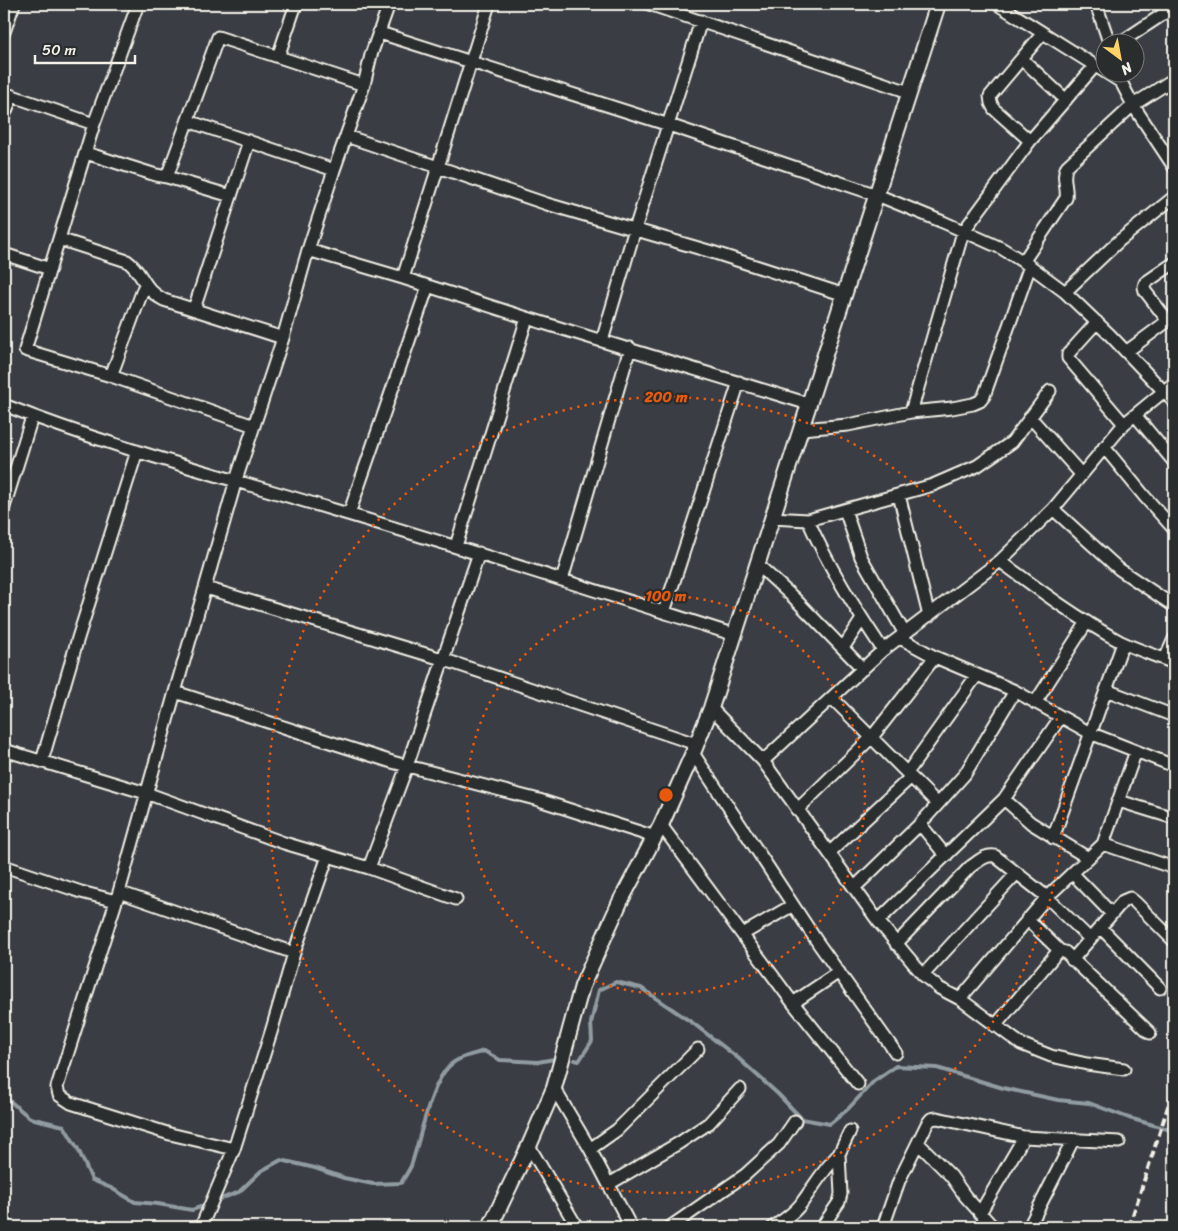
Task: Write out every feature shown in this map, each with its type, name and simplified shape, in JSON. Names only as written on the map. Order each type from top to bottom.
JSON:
[{"type":"street","points":[[4,32],[14,4]]},
{"type":"street","points":[[138,4],[94,124],[25,350],[110,376],[254,426]]},
{"type":"street","points":[[278,57],[296,4]]},
{"type":"street","points":[[234,1149],[170,1134],[71,1103],[59,1095],[57,1087],[118,896],[236,480],[308,250],[364,85],[371,55],[389,4]]},
{"type":"street","points":[[404,278],[489,4]]},
{"type":"street","points":[[649,4],[909,92]]},
{"type":"street","points":[[495,1225],[554,1088],[582,986],[620,902],[658,831],[695,749],[711,708],[938,4]]},
{"type":"street","points":[[911,412],[963,232],[1030,141],[1094,66],[996,4]]},
{"type":"street","points":[[1096,4],[1106,32]]},
{"type":"street","points":[[1136,32],[1174,7]]},
{"type":"street","points":[[602,341],[635,229],[701,21]]},
{"type":"street","points":[[380,33],[669,125],[877,195],[1001,248],[1065,292],[1097,322],[1174,402]]},
{"type":"street","points":[[1030,141],[994,109],[990,96],[1044,33]]},
{"type":"street","points":[[167,177],[218,37],[364,85]]},
{"type":"street","points":[[1022,59],[1066,100]]},
{"type":"street","points":[[801,429],[848,425],[911,412],[952,408],[980,401],[984,396],[1026,264],[1066,198],[1064,174],[1067,166],[1133,105],[1174,79]]},
{"type":"street","points":[[1122,82],[1133,105],[1174,167]]},
{"type":"street","points":[[4,116],[8,94],[94,124]]},
{"type":"street","points":[[188,121],[334,170]]},
{"type":"street","points":[[346,136],[546,204],[635,229],[845,295]]},
{"type":"street","points":[[194,309],[249,141]]},
{"type":"street","points":[[86,153],[231,196]]},
{"type":"street","points":[[1065,292],[1119,242],[1174,197]]},
{"type":"street","points":[[59,239],[127,261],[133,265],[154,295],[282,338]]},
{"type":"street","points":[[308,250],[809,404]]},
{"type":"street","points":[[4,254],[50,269]]},
{"type":"street","points":[[1126,352],[1171,319],[1145,291],[1144,287],[1152,278],[1174,263]]},
{"type":"street","points":[[110,376],[145,284]]},
{"type":"street","points":[[349,514],[428,286]]},
{"type":"street","points":[[456,546],[528,318]]},
{"type":"street","points":[[1097,322],[1068,354],[1068,358],[1124,424]]},
{"type":"street","points":[[562,580],[630,348]]},
{"type":"street","points":[[664,612],[739,382]]},
{"type":"street","points":[[763,761],[882,650],[1000,561],[1053,509],[1124,424],[1174,383]]},
{"type":"street","points":[[771,518],[808,520],[933,485],[976,466],[1012,442],[1050,391]]},
{"type":"street","points":[[4,406],[137,451],[479,553],[735,635]]},
{"type":"street","points":[[1135,415],[1174,462]]},
{"type":"street","points":[[4,507],[32,417]]},
{"type":"street","points":[[1030,417],[1081,474]]},
{"type":"street","points":[[1104,447],[1174,529]]},
{"type":"street","points":[[42,761],[78,638],[137,451]]},
{"type":"street","points":[[899,495],[929,616]]},
{"type":"street","points":[[1053,509],[1119,569],[1174,606]]},
{"type":"street","points":[[845,510],[861,557],[902,636],[935,657],[1015,691],[1060,718],[1090,733],[1174,766]]},
{"type":"street","points":[[808,520],[818,544],[882,650]]},
{"type":"street","points":[[369,868],[407,766],[479,553]]},
{"type":"street","points":[[1000,561],[1044,594],[1123,643],[1170,661],[1174,639]]},
{"type":"street","points":[[757,564],[794,598],[863,669]]},
{"type":"street","points":[[206,588],[442,658],[695,749],[793,905],[896,1053]]},
{"type":"street","points":[[843,648],[862,619]]},
{"type":"street","points":[[1035,703],[1087,622]]},
{"type":"street","points":[[1053,838],[1123,643]]},
{"type":"street","points":[[798,810],[872,737],[935,657]]},
{"type":"street","points":[[829,853],[909,775],[977,675]]},
{"type":"street","points":[[1106,690],[1174,716]]},
{"type":"street","points":[[854,888],[920,824],[965,774],[1015,691]]},
{"type":"street","points":[[175,692],[407,766],[658,831],[743,934],[793,1003],[858,1084]]},
{"type":"street","points":[[832,698],[938,804]]},
{"type":"street","points":[[711,708],[763,761],[878,921],[923,976],[960,1000],[1020,1044],[1051,1056],[1087,1064],[1124,1069]]},
{"type":"street","points":[[878,921],[1004,800],[1060,718]]},
{"type":"street","points":[[4,750],[146,793],[284,843],[369,868],[456,899]]},
{"type":"street","points":[[960,1000],[1047,897],[1103,844],[1120,801],[1136,751]]},
{"type":"street","points":[[1004,800],[1031,823],[1088,858]]},
{"type":"street","points":[[1120,801],[1174,818]]},
{"type":"street","points":[[920,824],[946,856]]},
{"type":"street","points":[[1103,844],[1174,868]]},
{"type":"street","points":[[896,944],[970,867],[991,855],[995,856],[1047,897],[1090,939]]},
{"type":"street","points":[[201,1227],[234,1149],[294,953],[328,856]]},
{"type":"street","points":[[4,866],[81,892],[118,896],[294,953]]},
{"type":"street","points":[[923,976],[1017,873]]},
{"type":"street","points":[[1072,874],[1112,914]]},
{"type":"street","points":[[1072,960],[1123,901],[1130,898],[1174,941]]},
{"type":"street","points":[[743,934],[793,905]]},
{"type":"street","points":[[1027,919],[1060,952],[1065,952],[1150,1033]]},
{"type":"street","points":[[1100,927],[1160,988]]},
{"type":"street","points":[[995,1026],[1060,952]]},
{"type":"street","points":[[793,1003],[839,972]]},
{"type":"street","points":[[590,1149],[618,1130],[698,1048]]},
{"type":"street","points":[[554,1088],[590,1149],[631,1227]]},
{"type":"street","points":[[609,1184],[709,1123],[740,1089]]},
{"type":"street","points":[[883,1227],[899,1181],[931,1119],[937,1118],[1024,1137],[1119,1142]]},
{"type":"street","points":[[670,1227],[746,1176],[779,1144],[795,1121]]},
{"type":"street","points":[[773,1227],[803,1202],[826,1168],[839,1154],[850,1131]]},
{"type":"street","points":[[980,1213],[1024,1137]]},
{"type":"street","points":[[1029,1227],[1073,1140]]},
{"type":"street","points":[[918,1144],[951,1176],[965,1196],[993,1227]]},
{"type":"street","points":[[529,1146],[577,1227]]},
{"type":"street","points":[[822,1227],[841,1194],[839,1154]]},
{"type":"waterway","points":[[575,1060],[579,1061],[592,1041],[591,1023],[599,990],[616,982],[641,988],[694,1024],[738,1058],[778,1094],[802,1119],[830,1124],[848,1109],[874,1081],[896,1066],[937,1068],[1003,1088],[1058,1100],[1089,1103],[1129,1118],[1174,1131]]},
{"type":"waterway","points":[[215,1201],[239,1192],[261,1171],[281,1160],[315,1168],[344,1178],[373,1184],[401,1183],[411,1166],[436,1086],[449,1066],[457,1060],[484,1051],[500,1060],[538,1062],[554,1059]]},
{"type":"waterway","points":[[4,1096],[30,1118],[64,1126],[78,1149],[92,1180],[111,1188],[135,1202],[192,1210],[209,1204]]},
{"type":"railway","points":[[1129,1227],[1174,1088]]}]
